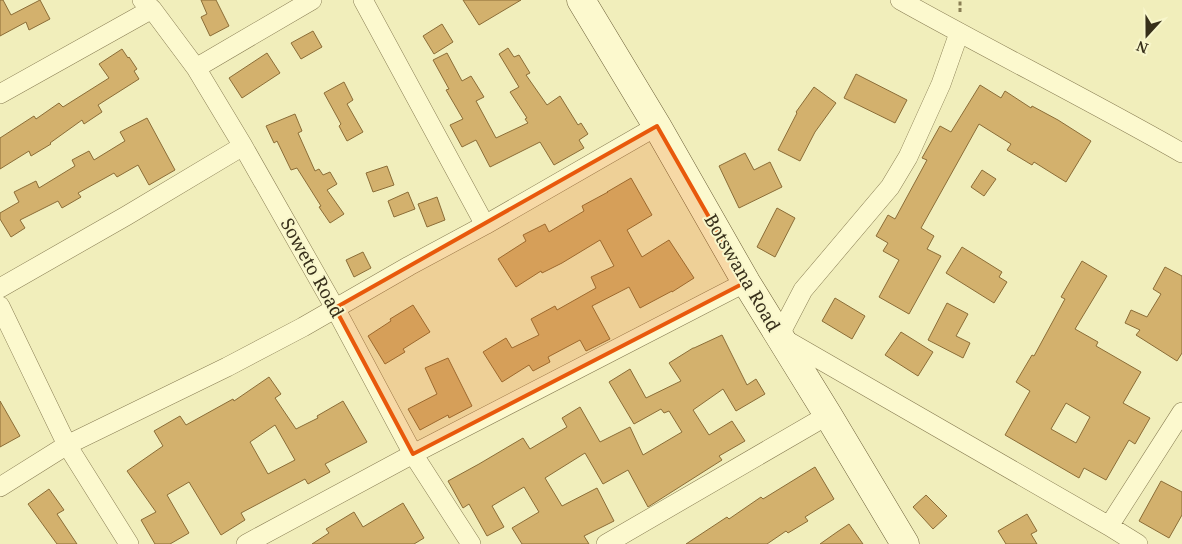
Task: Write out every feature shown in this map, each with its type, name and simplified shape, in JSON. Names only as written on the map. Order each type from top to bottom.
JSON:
[{"type":"street","points":[[196,68],[312,0]]},
{"type":"street","points":[[363,0],[485,225]]},
{"type":"street","name":"Botswana Road","points":[[581,0],[657,126],[746,282],[905,544]]},
{"type":"street","points":[[900,0],[1182,153]]},
{"type":"street","points":[[0,94],[147,4]]},
{"type":"street","name":"Soweto Road","points":[[147,4],[196,68],[243,146],[335,308],[413,454],[471,544]]},
{"type":"street","points":[[959,33],[941,84],[903,165],[890,187],[803,290],[779,336],[1138,544]]},
{"type":"street","points":[[0,487],[67,445],[265,348],[657,126]]},
{"type":"street","points":[[0,288],[243,146]]},
{"type":"street","points":[[246,544],[413,454],[746,282]]},
{"type":"street","points":[[0,306],[67,445],[129,544]]},
{"type":"street","points":[[1109,526],[1182,412]]},
{"type":"street","points":[[606,544],[828,415]]},
{"type":"highlighted area","points":[[657,126],[746,282],[413,454],[335,308]]},
{"type":"building","points":[[0,0],[3,0],[11,15],[40,0],[50,19],[29,30],[26,22],[0,36]]},
{"type":"building","points":[[201,0],[216,0],[229,26],[210,36],[201,17],[207,14]]},
{"type":"building","points":[[463,0],[521,0],[479,25]]},
{"type":"building","points":[[442,24],[453,42],[434,54],[423,36]]},
{"type":"building","points":[[313,31],[322,47],[301,59],[291,43]]},
{"type":"building","points":[[508,48],[514,57],[519,55],[530,73],[526,75],[547,105],[560,96],[578,125],[581,123],[588,134],[579,140],[584,148],[554,165],[540,142],[490,167],[476,140],[462,147],[450,125],[463,119],[446,90],[449,89],[433,60],[447,53],[462,81],[471,76],[484,97],[476,101],[496,138],[528,123],[525,119],[527,118],[510,92],[519,87],[499,54]]},
{"type":"building","points":[[122,49],[137,69],[134,71],[139,79],[98,105],[102,112],[84,124],[82,120],[51,144],[31,156],[29,151],[0,169],[0,138],[34,116],[36,119],[59,103],[63,107],[109,78],[99,64]]},
{"type":"building","points":[[267,53],[280,73],[242,98],[229,78]]},
{"type":"building","points":[[856,74],[907,100],[895,123],[844,98]]},
{"type":"building","points":[[344,82],[353,100],[347,104],[363,132],[347,141],[339,126],[341,124],[324,93]]},
{"type":"building","points":[[980,85],[1001,98],[1005,91],[1031,108],[1032,106],[1058,120],[1091,141],[1066,182],[1034,162],[1032,165],[1007,150],[1011,144],[979,124],[921,228],[934,236],[927,249],[941,256],[909,314],[879,297],[899,260],[883,251],[888,243],[876,236],[888,215],[895,219],[927,160],[922,158],[940,126],[951,132]]},
{"type":"building","points":[[814,87],[836,103],[815,132],[800,161],[778,150],[796,112]]},
{"type":"building","points":[[295,114],[302,131],[298,133],[315,171],[319,169],[323,175],[330,172],[337,184],[327,190],[344,214],[330,223],[297,168],[291,170],[277,141],[274,143],[266,126]]},
{"type":"building","points":[[147,118],[175,170],[149,185],[138,165],[117,177],[114,173],[78,193],[81,197],[62,208],[58,201],[20,220],[25,228],[11,237],[0,219],[0,213],[19,202],[14,192],[36,181],[39,188],[75,166],[72,160],[89,151],[94,160],[125,141],[120,132]]},
{"type":"building","points":[[745,153],[754,170],[770,162],[782,187],[739,208],[719,166]]},
{"type":"building","points":[[387,166],[394,185],[373,192],[366,173]]},
{"type":"building","points":[[982,170],[996,179],[984,196],[971,187]]},
{"type":"building","points":[[631,178],[652,215],[627,230],[642,257],[669,240],[694,278],[672,292],[640,308],[629,287],[592,306],[610,339],[586,351],[580,340],[548,357],[550,362],[533,371],[529,365],[502,382],[483,352],[506,338],[512,348],[539,335],[531,319],[555,306],[557,310],[596,288],[591,277],[614,266],[600,240],[562,263],[542,273],[541,271],[516,287],[498,259],[526,241],[523,235],[545,224],[549,232],[584,211],[582,206]]},
{"type":"building","points":[[408,192],[415,209],[394,217],[388,201]]},
{"type":"building","points":[[437,197],[445,220],[427,227],[418,204]]},
{"type":"building","points":[[777,208],[795,218],[775,257],[757,247]]},
{"type":"building","points":[[962,247],[1002,272],[999,277],[1007,282],[994,303],[946,273]]},
{"type":"building","points":[[363,252],[371,268],[354,277],[346,260]]},
{"type":"building","points":[[1082,261],[1107,276],[1075,329],[1098,342],[1096,346],[1141,372],[1123,403],[1150,418],[1135,444],[1129,440],[1106,480],[1084,468],[1079,478],[1005,435],[1030,391],[1016,382],[1032,355],[1034,356],[1065,299],[1061,297]],"holes":[[[1066,403],[1090,417],[1076,443],[1051,429]]]},
{"type":"building","points":[[1165,267],[1182,276],[1182,353],[1177,361],[1136,335],[1140,330],[1125,323],[1131,310],[1147,317],[1161,294],[1153,289]]},
{"type":"building","points":[[835,298],[865,316],[852,339],[822,321]]},
{"type":"building","points":[[947,303],[968,314],[956,336],[970,343],[963,358],[928,340]]},
{"type":"building","points":[[413,305],[430,332],[403,349],[405,352],[385,364],[368,336],[391,321],[390,319]]},
{"type":"building","points":[[901,332],[933,352],[918,376],[885,355]]},
{"type":"building","points":[[722,335],[747,385],[756,379],[765,394],[736,411],[723,389],[693,410],[709,435],[732,421],[745,441],[719,456],[722,460],[648,507],[628,470],[603,484],[585,453],[545,478],[562,506],[597,488],[614,521],[584,536],[589,544],[522,544],[512,528],[539,512],[524,487],[492,506],[504,527],[487,536],[469,504],[463,508],[448,481],[523,438],[530,449],[567,427],[562,418],[580,407],[600,442],[630,427],[643,455],[682,432],[669,411],[664,413],[661,409],[634,424],[609,382],[630,369],[646,398],[681,381],[669,363],[693,348]]},
{"type":"building","points":[[448,358],[472,406],[449,418],[448,415],[420,430],[408,409],[437,394],[425,368]]},
{"type":"building","points":[[269,377],[281,394],[275,398],[296,429],[318,418],[317,416],[343,401],[367,442],[325,464],[330,472],[308,484],[305,479],[241,513],[245,520],[221,535],[189,482],[167,495],[189,533],[170,544],[155,544],[141,520],[156,512],[127,471],[163,446],[154,431],[180,416],[186,425],[233,399],[234,401]],"holes":[[[275,425],[295,460],[268,474],[250,442]]]},
{"type":"building","points":[[0,401],[20,436],[0,447]]},
{"type":"building","points":[[815,467],[834,499],[805,517],[808,521],[788,533],[786,531],[767,544],[686,544],[727,517],[729,519],[761,497],[763,499]]},
{"type":"building","points":[[1161,481],[1182,492],[1182,515],[1169,538],[1139,521]]},
{"type":"building","points":[[49,489],[64,510],[57,514],[77,544],[57,544],[28,504]]},
{"type":"building","points":[[926,495],[947,516],[933,529],[913,507]]},
{"type":"building","points":[[403,503],[424,538],[414,544],[312,544],[329,533],[326,529],[354,512],[363,527]]},
{"type":"building","points":[[1027,514],[1037,531],[1031,534],[1037,544],[1006,544],[998,531]]},
{"type":"building","points":[[849,524],[863,544],[820,544],[837,532]]}]
